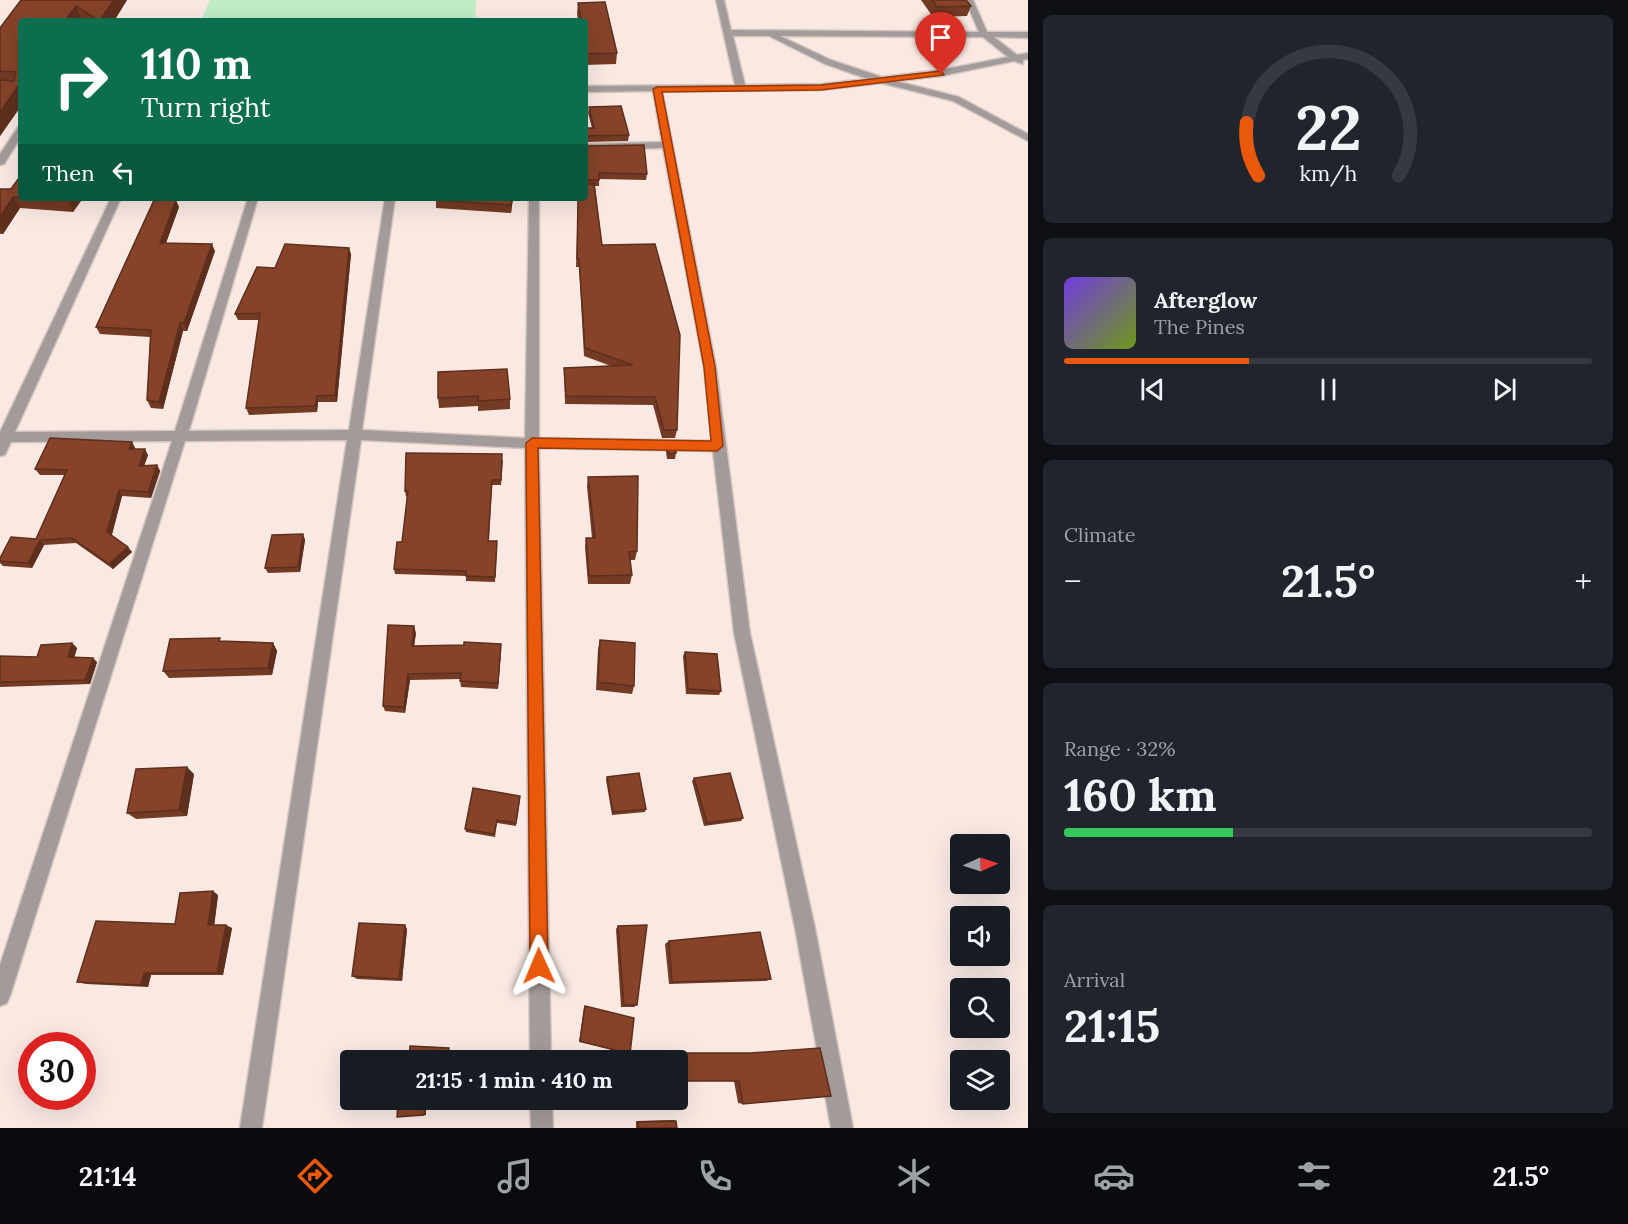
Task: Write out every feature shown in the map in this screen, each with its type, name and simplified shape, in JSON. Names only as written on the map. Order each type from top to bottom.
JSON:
[{"type":"street","points":[[720,0],[741,89]]},
{"type":"street","points":[[969,0],[984,34],[1028,67]]},
{"type":"street","points":[[729,33],[1028,35]]},
{"type":"street","points":[[770,34],[828,62],[881,80],[956,99],[1028,138]]},
{"type":"street","points":[[588,89],[821,87],[941,74],[1028,56]]},
{"type":"street","points":[[657,89],[710,367],[717,446],[742,633],[805,928],[842,1128]]},
{"type":"street","points":[[0,162],[4,149],[18,133]]},
{"type":"street","points":[[588,147],[668,145]]},
{"type":"street","points":[[0,451],[4,436],[115,201]]},
{"type":"street","points":[[0,996],[180,437],[252,201]]},
{"type":"street","points":[[252,1128],[357,435],[390,201]]},
{"type":"street","points":[[534,201],[532,443],[541,1050]]},
{"type":"street","points":[[4,436],[357,435],[532,443],[717,446]]},
{"type":"street","points":[[541,1110],[542,1128]]},
{"type":"green space","points":[[210,0],[476,0],[475,18],[202,18]]},
{"type":"building","points":[[21,0],[114,0],[101,18],[94,18],[76,6],[67,18],[18,18],[18,86],[0,112],[0,80],[14,81],[16,72],[0,71],[0,28]]},
{"type":"building","points":[[932,0],[966,0],[971,6],[937,7]]},
{"type":"building","points":[[605,2],[617,53],[588,54],[588,18],[581,18],[578,3]]},
{"type":"building","points":[[621,106],[629,135],[588,136],[588,128],[594,128],[589,107]]},
{"type":"building","points":[[644,145],[647,174],[599,173],[599,180],[588,180],[588,146]]},
{"type":"building","points":[[18,179],[18,197],[13,197],[0,217],[0,189],[11,189]]},
{"type":"building","points":[[588,184],[594,184],[602,245],[655,244],[680,335],[677,430],[664,430],[655,397],[566,396],[564,368],[633,365],[585,348],[579,259],[577,259],[578,201],[588,201]]},
{"type":"building","points":[[154,201],[176,201],[160,243],[212,244],[184,323],[180,323],[159,402],[147,400],[151,330],[96,327]]},
{"type":"building","points":[[450,201],[512,201],[511,205]]},
{"type":"building","points":[[285,244],[349,248],[335,395],[317,396],[315,406],[246,408],[260,313],[235,314],[257,267],[275,268]]},
{"type":"building","points":[[507,369],[510,399],[478,401],[478,396],[438,398],[438,372]]},
{"type":"building","points":[[50,438],[132,442],[129,449],[145,449],[139,466],[157,465],[148,492],[119,490],[107,532],[128,547],[109,564],[72,538],[40,540],[28,563],[0,561],[11,537],[36,539],[67,470],[35,469]]},
{"type":"building","points":[[667,447],[676,447],[676,453],[669,454]]},
{"type":"building","points":[[406,453],[502,454],[501,480],[492,480],[488,541],[497,541],[495,577],[466,576],[466,571],[394,569],[397,542],[402,542],[408,491],[405,491]]},
{"type":"building","points":[[638,476],[637,551],[629,552],[632,575],[589,576],[586,538],[595,538],[588,477]]},
{"type":"building","points":[[303,534],[298,567],[265,568],[272,535]]},
{"type":"building","points":[[388,625],[414,626],[412,646],[464,645],[464,642],[501,644],[498,683],[460,681],[461,673],[408,674],[404,707],[383,706]]},
{"type":"building","points":[[220,638],[219,641],[273,643],[268,668],[163,671],[170,639]]},
{"type":"building","points":[[600,640],[635,643],[634,686],[598,682]]},
{"type":"building","points":[[72,643],[68,657],[93,658],[85,680],[0,682],[0,656],[37,657],[41,645]]},
{"type":"building","points":[[685,652],[717,654],[721,691],[688,689]]},
{"type":"building","points":[[187,767],[179,810],[127,813],[136,769]]},
{"type":"building","points":[[639,773],[646,809],[613,812],[607,777]]},
{"type":"building","points":[[730,773],[743,818],[707,823],[694,778]]},
{"type":"building","points":[[473,788],[520,796],[516,823],[497,820],[494,834],[465,829]]},
{"type":"building","points":[[213,891],[208,925],[226,925],[217,973],[144,973],[141,985],[77,982],[96,921],[175,924],[180,893]]},
{"type":"building","points":[[359,923],[405,925],[399,979],[352,976]]},
{"type":"building","points":[[647,925],[637,1005],[624,1005],[618,926]]},
{"type":"building","points":[[760,932],[771,979],[672,982],[669,941]]},
{"type":"building","points":[[585,1006],[634,1018],[630,1050],[615,1050],[580,1041]]},
{"type":"building","points":[[410,1046],[449,1048],[449,1050],[410,1050]]},
{"type":"building","points":[[820,1048],[831,1096],[743,1104],[739,1081],[688,1081],[688,1053],[750,1053]]},
{"type":"building","points":[[397,1110],[424,1110],[424,1115],[397,1117]]},
{"type":"building","points":[[676,1121],[677,1128],[639,1128],[638,1122]]},
{"type":"route","points":[[539,966],[532,443],[717,446],[710,367],[657,89],[821,87],[941,74]]}]
